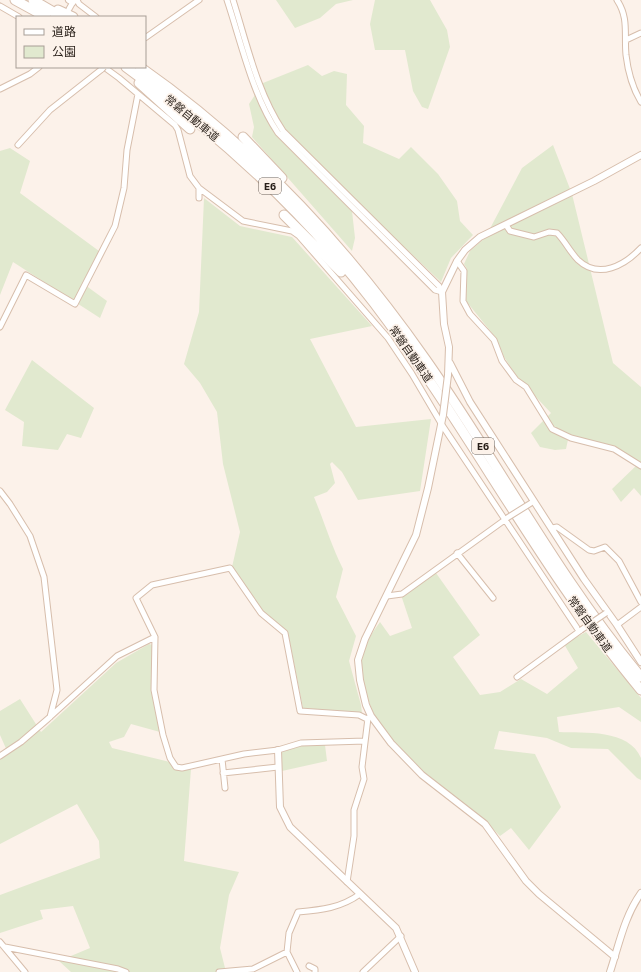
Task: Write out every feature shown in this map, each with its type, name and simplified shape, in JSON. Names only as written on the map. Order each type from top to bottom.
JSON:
[{"type":"highway","points":[[15,0],[44,16]]},
{"type":"highway","points":[[33,0],[71,13]]},
{"type":"highway","points":[[42,4],[60,16]]},
{"type":"highway","points":[[120,68],[190,129]]},
{"type":"highway","name":"常磐自動車道","points":[[127,68],[171,100],[221,141],[277,192],[338,259],[392,327],[429,379],[566,591],[594,630],[641,690]]},
{"type":"highway","name":"常磐自動車道","points":[[141,68],[228,136],[317,222],[380,296],[418,348],[573,586],[641,677]]},
{"type":"highway","points":[[243,137],[291,189],[317,222]]},
{"type":"highway","points":[[284,215],[334,263],[392,327]]},
{"type":"street","points":[[71,13],[73,0],[95,16]]},
{"type":"street","points":[[146,37],[199,0]]},
{"type":"street","points":[[227,0],[259,95],[271,123],[278,133],[435,290],[442,292]]},
{"type":"street","points":[[233,0],[263,94],[270,110],[283,131],[439,286],[442,292],[450,363],[442,426],[416,535],[387,596],[364,639],[358,660],[360,680],[369,718],[362,767],[364,779],[354,810],[354,836],[347,882]]},
{"type":"street","points":[[617,0],[624,13],[626,24],[629,74],[634,91],[641,102]]},
{"type":"street","points":[[0,6],[18,16]]},
{"type":"street","points":[[626,40],[641,33]]},
{"type":"street","points":[[0,89],[30,74],[38,68]]},
{"type":"street","points":[[18,145],[50,110],[103,68],[168,118],[178,130],[190,176],[199,188],[243,221],[287,229],[299,236],[388,338],[412,374],[442,426],[580,630]]},
{"type":"street","points":[[0,327],[26,275],[75,304],[115,226],[124,188],[127,150],[138,94]]},
{"type":"street","points":[[442,292],[457,261],[473,242],[594,181],[641,155]]},
{"type":"street","points":[[199,188],[199,198]]},
{"type":"street","points":[[506,225],[510,232],[534,238],[549,232],[557,233],[579,261],[596,269],[618,267],[641,248]]},
{"type":"street","points":[[457,261],[464,270],[463,301],[470,314],[494,340],[502,361],[516,380],[526,388],[552,429],[571,438],[614,449],[641,466]]},
{"type":"street","points":[[450,363],[470,402],[533,502],[552,528],[584,579],[641,662]]},
{"type":"street","points":[[0,490],[30,536],[44,577],[58,690],[50,717]]},
{"type":"street","points":[[387,596],[402,594],[457,553],[533,502]]},
{"type":"street","points":[[552,528],[557,527],[589,550],[594,551],[606,547],[611,551],[619,561],[641,602]]},
{"type":"street","points":[[457,553],[493,598]]},
{"type":"street","points":[[365,741],[300,743],[278,750],[244,754],[182,768],[176,767],[170,758],[163,735],[154,690],[155,637],[136,598],[152,585],[230,568],[261,613],[285,633],[300,711],[359,715],[369,718],[422,775],[484,824],[526,881],[539,894],[615,957]]},
{"type":"street","points":[[617,625],[641,607]]},
{"type":"street","points":[[517,677],[580,630],[607,612]]},
{"type":"street","points":[[0,756],[21,742],[117,656],[155,637]]},
{"type":"street","points":[[278,750],[280,807],[290,827],[390,922],[401,936],[408,959],[415,972]]},
{"type":"street","points":[[222,759],[225,788]]},
{"type":"street","points":[[223,773],[278,767]]},
{"type":"street","points":[[610,972],[625,922],[634,903],[641,893]]},
{"type":"street","points":[[297,972],[287,952],[289,933],[298,912],[326,910],[350,902],[360,894]]},
{"type":"street","points":[[363,972],[401,936]]},
{"type":"street","points":[[0,942],[25,972]]},
{"type":"street","points":[[5,947],[126,972]]},
{"type":"street","points":[[219,972],[253,969],[287,952]]},
{"type":"street","points":[[309,966],[315,969],[315,972]]},
{"type":"green space","points":[[276,0],[353,0],[336,4],[320,18],[295,28]]},
{"type":"green space","points":[[375,0],[430,0],[447,30],[450,47],[428,109],[422,107],[413,91],[405,50],[375,50],[370,24]]},
{"type":"green space","points":[[308,65],[322,76],[334,71],[347,74],[346,105],[364,126],[363,143],[399,159],[411,147],[438,174],[457,201],[460,221],[473,235],[451,258],[441,282],[358,203],[352,211],[355,238],[352,251],[252,137],[254,127],[249,104],[263,83]]},
{"type":"green space","points":[[553,145],[572,194],[613,363],[641,387],[641,496],[634,488],[621,502],[612,489],[639,463],[615,446],[569,435],[566,449],[555,450],[540,447],[531,433],[551,413],[518,378],[504,357],[496,338],[466,301],[467,269],[464,264],[470,251],[485,238],[522,168]]},
{"type":"green space","points":[[10,148],[30,161],[20,193],[99,251],[85,285],[107,301],[100,318],[13,262],[0,295],[0,151]]},
{"type":"green space","points":[[204,198],[240,226],[292,237],[372,326],[310,339],[356,427],[431,419],[420,491],[358,500],[342,472],[332,462],[330,464],[335,483],[327,492],[314,497],[343,569],[336,597],[356,636],[349,661],[362,713],[303,708],[288,633],[262,610],[232,567],[240,532],[223,464],[217,412],[200,383],[184,364],[199,312]]},
{"type":"green space","points":[[32,360],[94,408],[81,438],[67,434],[58,450],[22,446],[24,422],[5,410]]},
{"type":"green space","points":[[436,573],[480,635],[453,657],[480,695],[500,692],[521,679],[547,694],[578,668],[564,644],[586,632],[641,698],[641,722],[619,707],[557,717],[559,732],[605,734],[627,742],[635,749],[641,758],[641,780],[637,778],[608,749],[571,748],[547,738],[499,731],[494,749],[535,754],[561,807],[529,850],[511,828],[500,836],[482,819],[421,770],[402,752],[386,733],[373,712],[365,687],[362,670],[363,655],[366,645],[380,622],[390,636],[412,628],[401,595],[421,580]]},
{"type":"green space","points":[[149,644],[153,645],[152,690],[160,732],[131,724],[124,737],[109,742],[112,748],[170,762],[175,770],[191,769],[184,861],[239,872],[229,895],[220,948],[226,972],[71,972],[59,961],[90,948],[73,906],[40,910],[43,919],[0,933],[0,895],[100,858],[99,841],[77,804],[0,844],[0,756],[8,753],[0,735],[0,711],[20,699],[41,732],[116,663]]},
{"type":"green space","points":[[301,745],[325,745],[327,761],[282,771],[282,752]]}]
